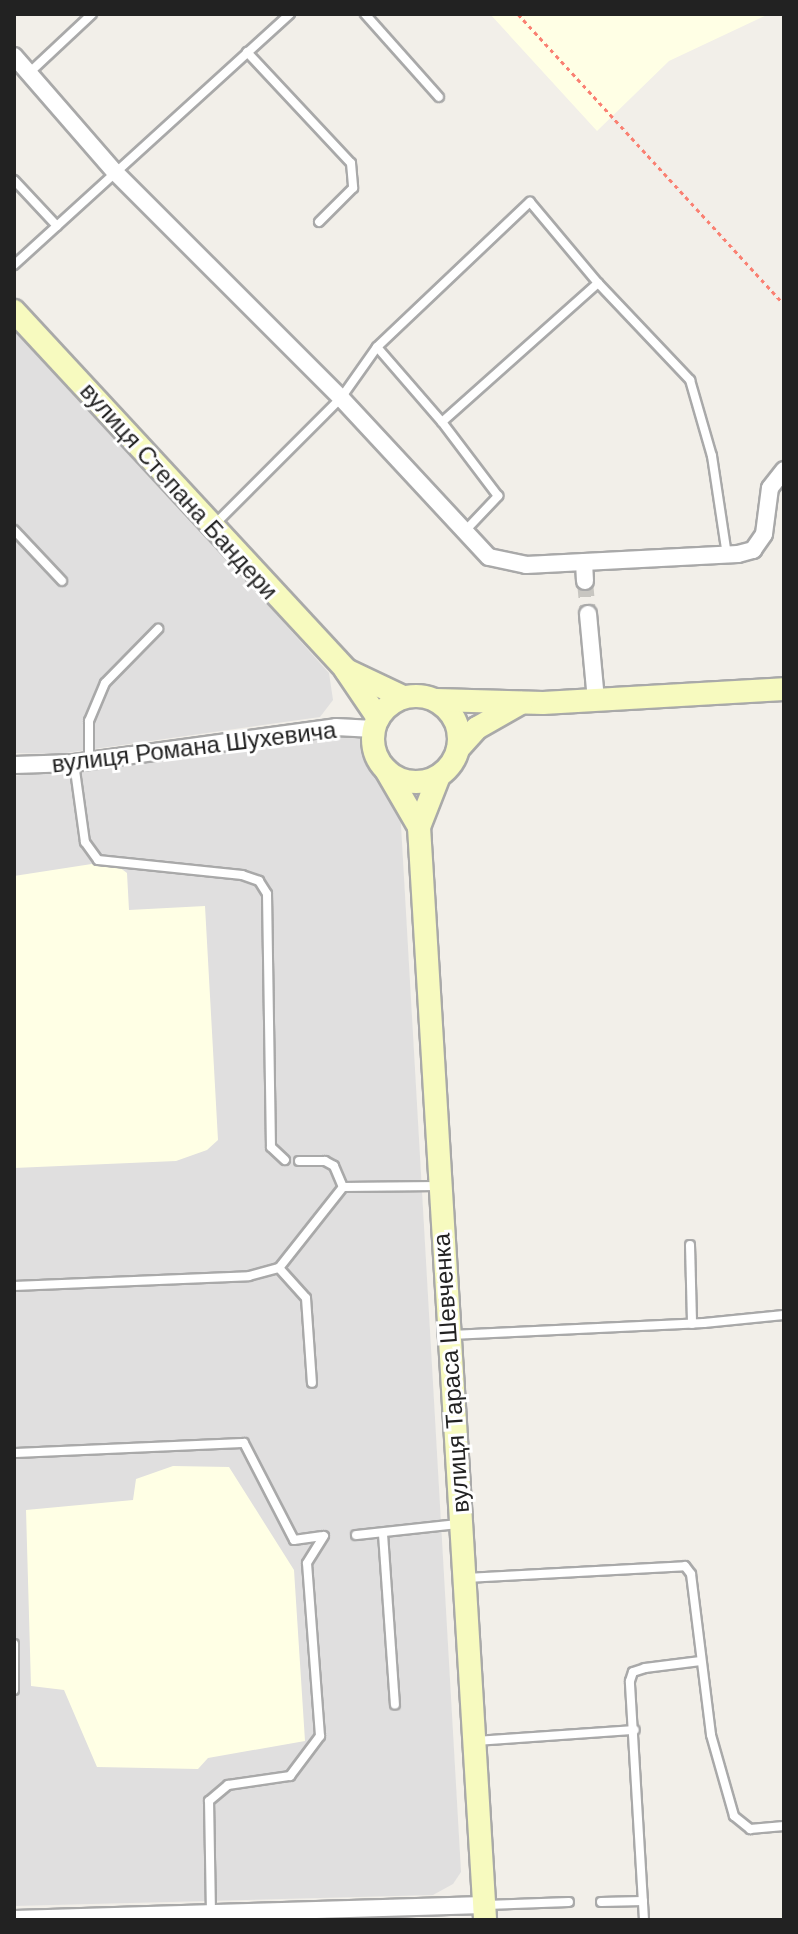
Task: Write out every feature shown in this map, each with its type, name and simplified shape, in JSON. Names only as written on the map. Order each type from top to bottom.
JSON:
[{"type":"street","points":[[14,56],[115,172],[341,398],[489,557],[506,562],[584,562],[727,555],[753,550],[764,534],[770,488],[784,470]]},
{"type":"street","name":"вулиця Степана Бандери","points":[[14,311],[345,669],[376,724]]},
{"type":"street","points":[[584,562],[585,581]]},
{"type":"street","points":[[588,614],[596,700]]},
{"type":"street","name":"вулиця Степана Бандери","points":[[345,669],[403,697]]},
{"type":"street","points":[[522,702],[477,728],[439,776],[406,781],[386,770],[374,751],[376,724],[403,697],[522,702],[784,689]]},
{"type":"street","points":[[436,700],[453,716],[458,749]]},
{"type":"street","name":"вулиця Романа Шухевича","points":[[14,765],[82,762],[376,724]]},
{"type":"street","name":"вулиця Тараса Шевченка","points":[[386,770],[419,827]]},
{"type":"street","name":"вулиця Тараса Шевченка","points":[[439,776],[419,827],[438,1186],[450,1335],[484,1912]]},
{"type":"street","points":[[14,1919],[484,1912]]},
{"type":"lane","points":[[29,73],[92,14]]},
{"type":"lane","points":[[14,265],[290,14]]},
{"type":"lane","points":[[365,14],[439,97]]},
{"type":"lane","points":[[247,52],[351,163],[353,188],[319,222]]},
{"type":"lane","points":[[14,180],[57,226]]},
{"type":"lane","points":[[212,527],[341,398],[377,347],[530,202],[598,283],[690,380],[712,456],[727,555]]},
{"type":"lane","points":[[442,422],[598,283]]},
{"type":"lane","points":[[377,347],[442,422],[498,496],[464,532]]},
{"type":"lane","points":[[14,530],[62,581]]},
{"type":"lane","points":[[158,629],[105,683],[89,721],[82,762],[85,842],[98,860],[242,875],[259,881],[267,894],[271,1147],[285,1160]]},
{"type":"lane","points":[[299,1161],[325,1161],[334,1166],[343,1187]]},
{"type":"lane","points":[[343,1187],[438,1186]]},
{"type":"lane","points":[[14,1286],[249,1276],[279,1268],[343,1187]]},
{"type":"lane","points":[[690,1245],[692,1324]]},
{"type":"lane","points":[[279,1268],[306,1298],[312,1383]]},
{"type":"lane","points":[[450,1335],[692,1324],[784,1315]]},
{"type":"lane","points":[[14,1453],[244,1443],[294,1540],[322,1536],[307,1563],[320,1736],[290,1776],[228,1785],[209,1801],[211,1914]]},
{"type":"lane","points":[[356,1535],[461,1523]]},
{"type":"lane","points":[[383,1534],[395,1705]]},
{"type":"lane","points":[[465,1579],[685,1566],[711,1735],[734,1816],[750,1829],[784,1826]]},
{"type":"lane","points":[[14,1644],[14,1690]]},
{"type":"lane","points":[[644,1920],[630,1681],[633,1672],[701,1661]]},
{"type":"lane","points":[[474,1741],[635,1730]]},
{"type":"lane","points":[[601,1902],[643,1901]]},
{"type":"lane","points":[[484,1912],[569,1902]]},
{"type":"path","points":[[518,14],[784,304]]},
{"type":"shaded area","points":[[490,14],[769,14],[669,61],[597,131]]},
{"type":"shaded area","points":[[14,323],[329,673],[333,700],[320,717],[59,754],[14,753]]},
{"type":"shaded area","points":[[343,731],[383,749],[398,773],[461,1872],[453,1884],[433,1895],[14,1906],[14,776]]},
{"type":"shaded area","points":[[111,861],[127,873],[129,910],[205,906],[218,1140],[207,1150],[176,1161],[14,1168],[14,876]]},
{"type":"shaded area","points":[[173,1466],[229,1467],[294,1570],[305,1741],[208,1758],[198,1769],[97,1767],[64,1690],[31,1686],[26,1510],[133,1500],[136,1479]]},
{"type":"tunnel","points":[[585,581],[588,614]]}]
